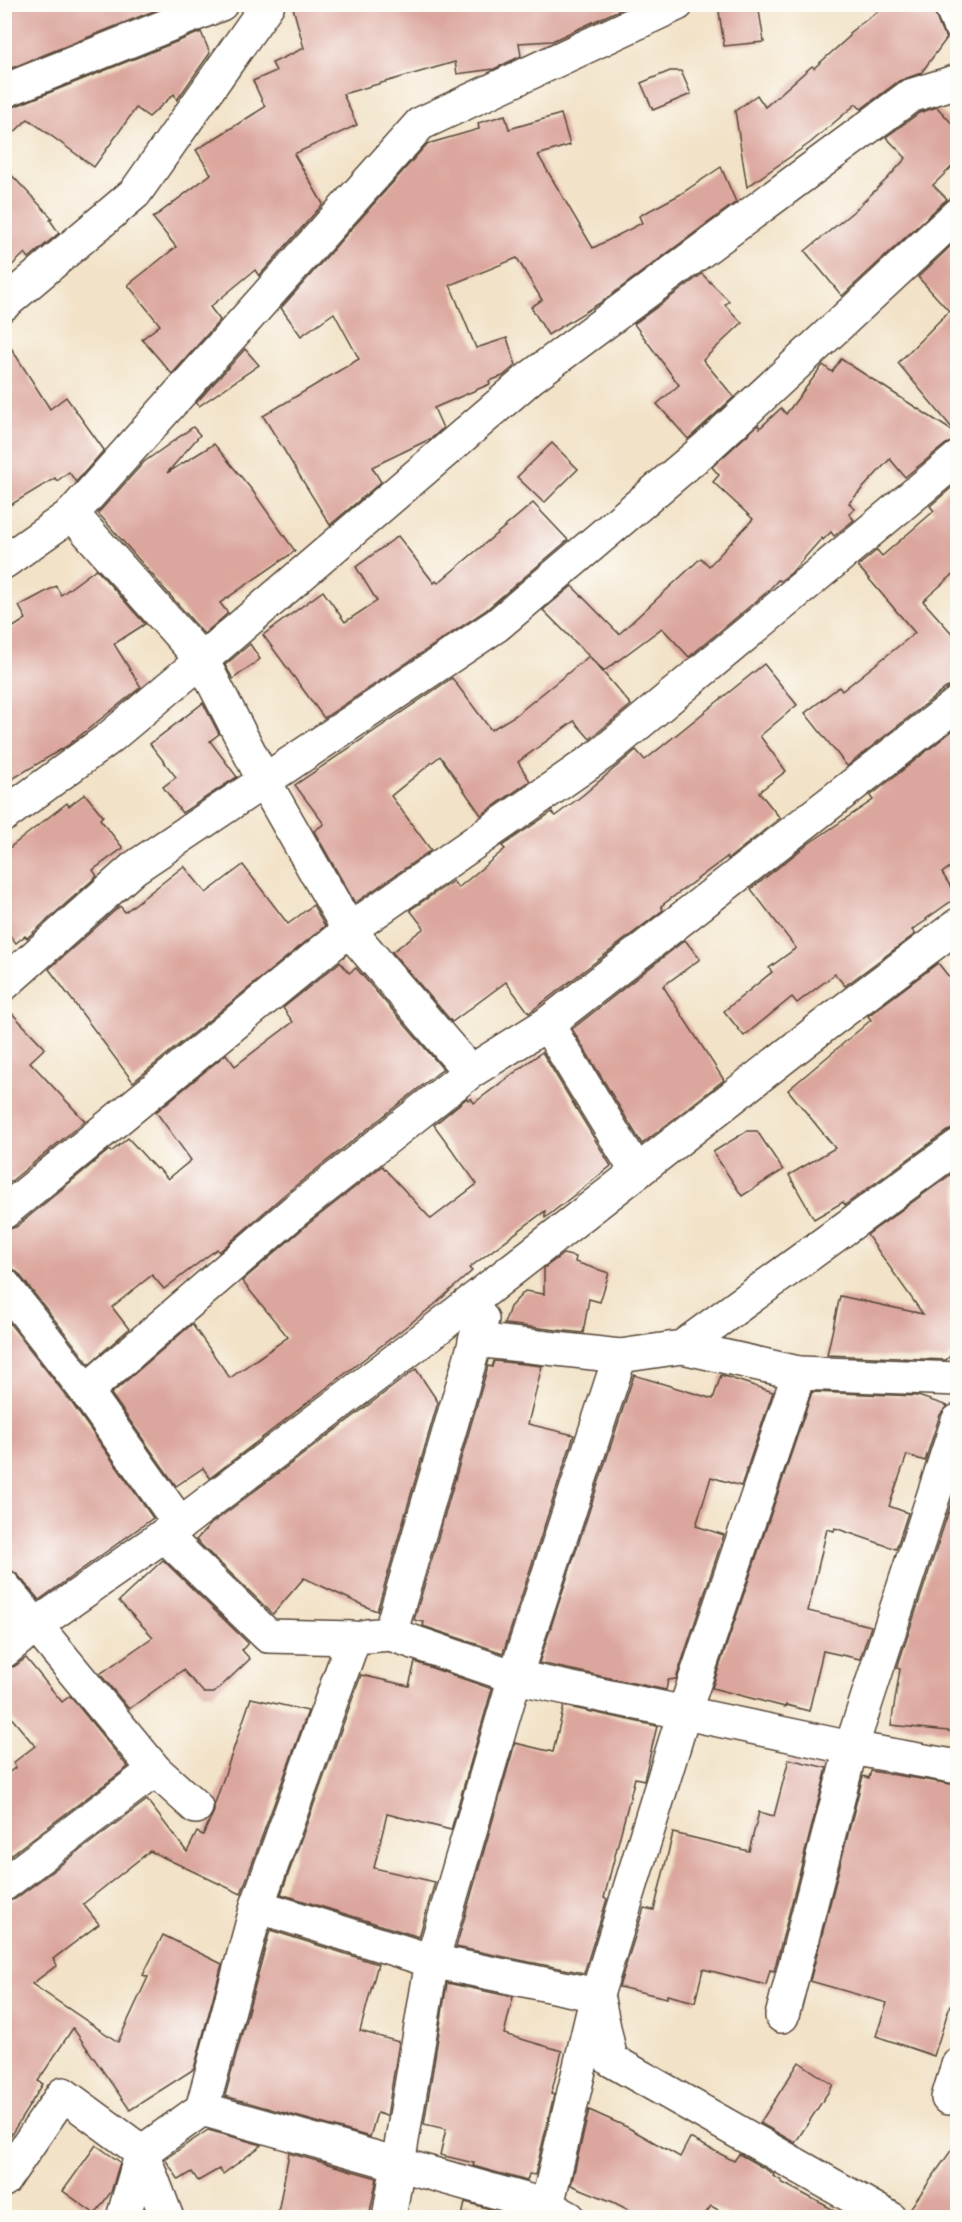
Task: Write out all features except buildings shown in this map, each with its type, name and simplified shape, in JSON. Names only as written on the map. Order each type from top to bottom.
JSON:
[{"type":"street","points":[[4,91],[221,4]]},
{"type":"street","points":[[4,304],[135,193],[268,4]]},
{"type":"street","points":[[4,562],[72,514],[420,124],[677,4]]},
{"type":"street","points":[[950,4],[957,23]]},
{"type":"street","points":[[4,815],[108,739],[530,378],[910,96],[957,81]]},
{"type":"street","points":[[4,984],[134,868],[497,625],[706,448],[957,214]]},
{"type":"street","points":[[4,1212],[349,930],[603,753],[957,459]]},
{"type":"street","points":[[72,514],[202,660],[264,781],[349,930],[470,1072]]},
{"type":"street","points":[[86,1391],[296,1210],[470,1072],[547,1024],[957,703]]},
{"type":"street","points":[[4,1651],[172,1529],[430,1334],[826,1024],[957,925]]},
{"type":"street","points":[[547,1024],[636,1172]]},
{"type":"street","points":[[681,1347],[957,1146]]},
{"type":"street","points":[[390,1634],[475,1340],[496,1281]]},
{"type":"street","points":[[4,1285],[86,1391],[172,1529],[268,1636],[354,1638],[390,1634],[515,1677],[851,1748],[957,1767]]},
{"type":"street","points":[[475,1340],[620,1356],[681,1347],[799,1373],[957,1379]]},
{"type":"street","points":[[389,2217],[432,1961],[515,1677],[620,1356]]},
{"type":"street","points":[[202,2109],[397,2164],[553,2214],[597,1995],[684,1713],[799,1373]]},
{"type":"street","points":[[782,2016],[851,1748],[957,1421]]},
{"type":"street","points":[[4,1587],[155,1770],[196,1807]]},
{"type":"street","points":[[123,2217],[142,2152],[202,2109],[257,1906],[354,1638]]},
{"type":"street","points":[[4,1884],[155,1770]]},
{"type":"street","points":[[257,1906],[432,1961],[597,1995]]},
{"type":"street","points":[[597,1995],[611,2060],[891,2217]]},
{"type":"street","points":[[948,2098],[957,2065]]},
{"type":"street","points":[[4,2180],[63,2094],[142,2152],[166,2217]]}]
